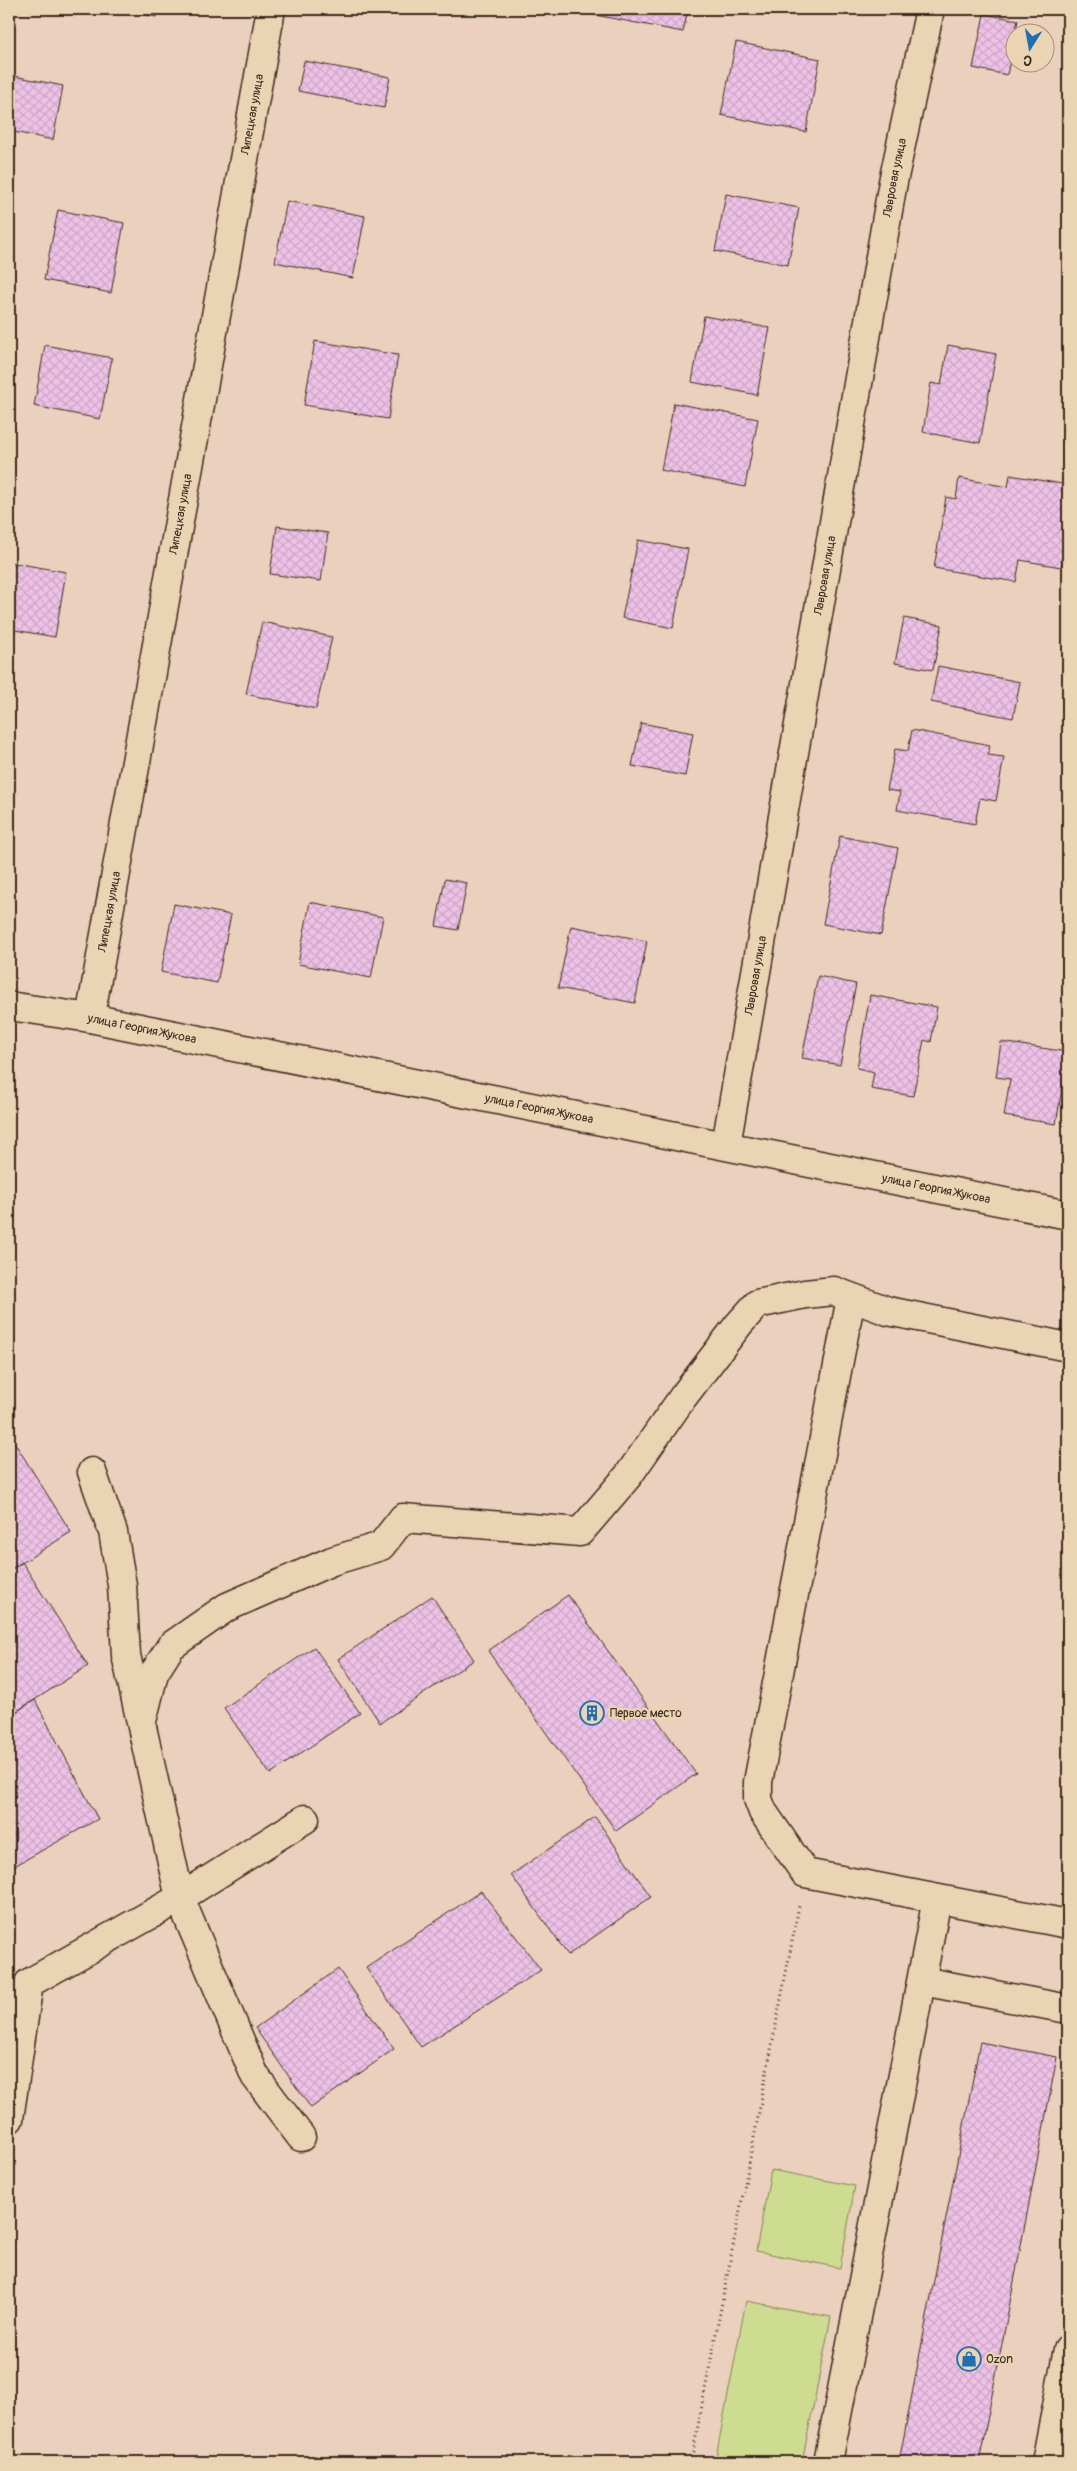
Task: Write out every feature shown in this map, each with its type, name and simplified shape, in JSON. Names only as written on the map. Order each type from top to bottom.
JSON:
[{"type":"street","name":"Липецкая улица","points":[[90,1018],[271,9]]},
{"type":"street","name":"Лавровая улица","points":[[726,1145],[893,182],[930,9]]},
{"type":"street","name":"улица Георгия Жукова","points":[[9,1006],[90,1018],[1068,1215]]},
{"type":"street","points":[[142,1721],[154,1674],[171,1646],[227,1607],[332,1561],[381,1546],[403,1518],[580,1532],[628,1476],[689,1390],[739,1324],[757,1304],[805,1294],[834,1291],[888,1311],[1068,1347]]},
{"type":"street","points":[[852,1298],[758,1782],[758,1799],[763,1812],[805,1873],[1068,1924]]},
{"type":"street","points":[[92,1472],[113,1532],[122,1585],[126,1655],[180,1898],[256,2076],[301,2137]]},
{"type":"street","points":[[9,2119],[29,1983],[180,1898],[305,1820]]},
{"type":"street","points":[[828,2462],[937,1899]]},
{"type":"street","points":[[922,1981],[1068,2009]]},
{"type":"street","points":[[1046,2462],[1068,2349]]},
{"type":"path","points":[[691,2462],[805,1873]]},
{"type":"green space","points":[[771,2170],[855,2186],[840,2268],[756,2251]]},
{"type":"green space","points":[[746,2301],[831,2317],[802,2462],[715,2462]]},
{"type":"building","points":[[115,9],[157,9],[156,17]]},
{"type":"building","points":[[586,9],[688,9],[683,32],[585,13]]},
{"type":"building","points":[[984,14],[1018,20],[1018,22],[1004,22],[1004,72],[1008,72],[1007,75],[973,68]]},
{"type":"building","points":[[736,42],[820,59],[806,132],[721,115]]},
{"type":"building","points":[[304,61],[390,77],[384,108],[298,91]]},
{"type":"building","points":[[9,75],[63,86],[53,140],[9,131]]},
{"type":"building","points":[[726,194],[799,208],[788,265],[715,251]]},
{"type":"building","points":[[287,201],[365,216],[353,278],[275,262]]},
{"type":"building","points":[[58,210],[124,223],[111,293],[44,280]]},
{"type":"building","points":[[704,316],[770,328],[757,395],[692,382]]},
{"type":"building","points":[[315,341],[398,355],[388,419],[304,405]]},
{"type":"building","points":[[45,345],[112,358],[100,419],[34,406]]},
{"type":"building","points":[[948,345],[996,354],[980,443],[923,432],[931,383],[941,385]]},
{"type":"building","points":[[674,403],[758,419],[745,487],[661,470]]},
{"type":"building","points":[[1010,475],[1068,485],[1068,527],[1061,567],[1020,560],[1016,582],[934,568],[946,497],[956,499],[959,478],[1008,487]]},
{"type":"building","points":[[277,526],[328,533],[321,581],[270,574]]},
{"type":"building","points":[[638,540],[688,549],[673,628],[622,618]]},
{"type":"building","points":[[9,562],[66,572],[55,637],[9,629]]},
{"type":"building","points":[[904,618],[942,625],[933,670],[895,663]]},
{"type":"building","points":[[262,622],[332,637],[316,709],[246,694]]},
{"type":"building","points":[[938,666],[1020,682],[1013,718],[931,702]]},
{"type":"building","points":[[641,723],[693,733],[685,776],[632,766]]},
{"type":"building","points":[[912,730],[990,745],[988,755],[1004,757],[996,801],[980,798],[975,824],[897,810],[900,792],[887,790],[895,749],[908,751]]},
{"type":"building","points":[[840,836],[898,848],[881,935],[823,924]]},
{"type":"building","points":[[445,879],[467,883],[458,930],[436,926]]},
{"type":"building","points":[[310,902],[383,917],[371,978],[298,964]]},
{"type":"building","points":[[174,904],[231,915],[217,983],[161,972]]},
{"type":"building","points":[[571,926],[647,941],[635,1003],[558,988]]},
{"type":"building","points":[[818,976],[856,984],[840,1065],[802,1058]]},
{"type":"building","points":[[870,995],[937,1007],[931,1042],[924,1040],[913,1096],[871,1089],[874,1072],[857,1068]]},
{"type":"building","points":[[1001,1042],[1068,1052],[1056,1124],[1004,1116],[1010,1079],[996,1077]]},
{"type":"building","points":[[9,1434],[71,1532],[9,1571]]},
{"type":"building","points":[[22,1562],[88,1666],[9,1716],[9,1571]]},
{"type":"building","name":"Первое место","points":[[568,1595],[696,1774],[616,1831],[488,1651]]},
{"type":"building","points":[[432,1596],[474,1660],[380,1723],[338,1659]]},
{"type":"building","points":[[314,1647],[360,1713],[270,1774],[224,1708]]},
{"type":"building","points":[[35,1700],[98,1819],[9,1869],[9,1716]]},
{"type":"building","points":[[595,1817],[651,1897],[568,1955],[511,1875]]},
{"type":"building","points":[[481,1891],[541,1970],[421,2047],[366,1968]]},
{"type":"building","points":[[338,1969],[394,2049],[311,2108],[255,2028]]},
{"type":"building","points":[[980,2042],[1057,2057],[1012,2292],[979,2462],[899,2462]]},
{"type":"place","name":"Первое место","points":[[592,1713]]},
{"type":"place","name":"Ozon","points":[[969,2359]]}]
